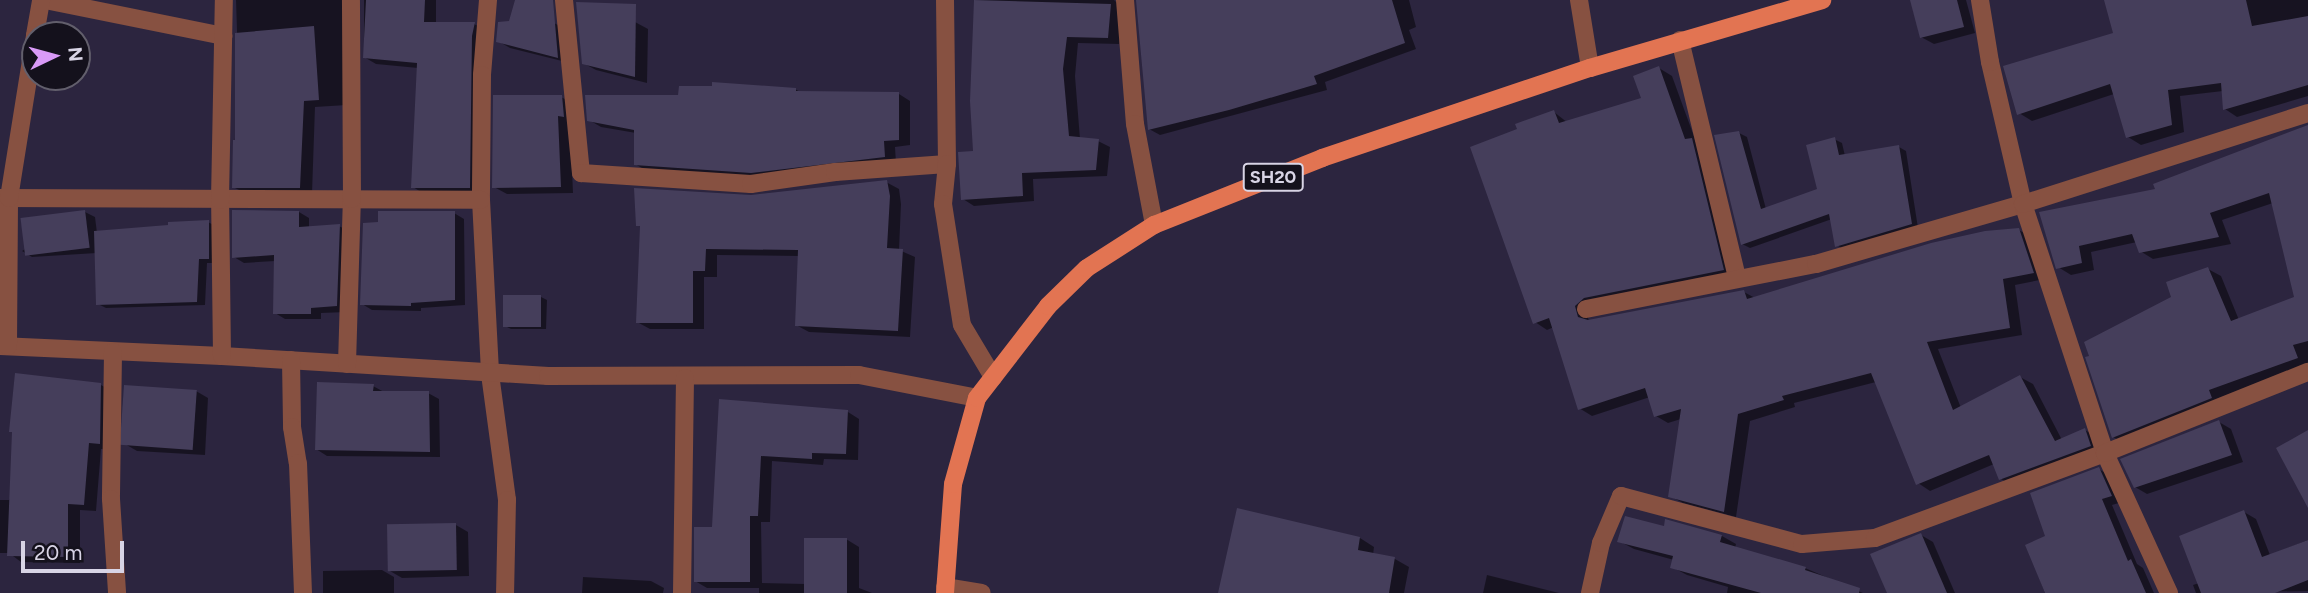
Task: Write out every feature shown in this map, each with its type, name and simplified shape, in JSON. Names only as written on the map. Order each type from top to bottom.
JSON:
[{"type":"main road","name":"SH20","points":[[945,590],[953,484],[977,398],[1048,306],[1087,268],[1154,225],[1321,158],[1590,68],[1822,0]]},
{"type":"street","points":[[38,21],[43,0],[223,36]]},
{"type":"street","points":[[222,356],[220,200],[224,0]]},
{"type":"street","points":[[347,364],[352,199],[351,0]]},
{"type":"street","points":[[488,0],[482,75],[481,200],[490,374],[507,500],[505,593]]},
{"type":"street","points":[[564,0],[581,173],[751,184],[835,172],[947,164]]},
{"type":"street","points":[[945,0],[947,164],[943,204],[962,325],[993,377]]},
{"type":"street","points":[[1125,0],[1124,21],[1135,124],[1154,225]]},
{"type":"street","points":[[1579,0],[1590,68]]},
{"type":"street","points":[[1980,0],[1990,62],[2023,204],[2105,453],[2169,593]]},
{"type":"street","points":[[1681,40],[1737,278]]},
{"type":"street","points":[[25,91],[5,198],[4,346],[222,356],[490,374],[685,377],[859,375],[977,398]]},
{"type":"street","points":[[1586,309],[1815,264],[2023,204],[2308,113]]},
{"type":"street","points":[[5,198],[481,200]]},
{"type":"street","points":[[113,352],[111,499],[117,593]]},
{"type":"street","points":[[291,360],[303,593]]},
{"type":"street","points":[[1590,593],[1601,544],[1621,496],[1750,533],[1802,544],[1875,538],[2105,453],[2308,372]]},
{"type":"street","points":[[682,593],[685,377]]},
{"type":"street","points":[[945,590],[982,593]]},
{"type":"building","points":[[366,0],[425,0],[424,22],[475,22],[472,36],[470,188],[411,188],[417,63],[363,58]]},
{"type":"building","points":[[515,0],[553,0],[558,58],[496,42],[498,22],[509,21]]},
{"type":"building","points":[[974,0],[1111,4],[1108,38],[1067,37],[1063,69],[1069,136],[1099,139],[1096,170],[1022,173],[1023,196],[961,200],[958,152],[973,151],[970,101]]},
{"type":"building","points":[[1136,0],[1392,0],[1405,43],[1314,76],[1317,84],[1148,130]]},
{"type":"building","points":[[1910,0],[1957,0],[1964,27],[1920,38]]},
{"type":"building","points":[[2104,0],[2246,0],[2252,26],[2308,16],[2308,85],[2223,110],[2221,83],[2168,90],[2172,125],[2126,138],[2110,84],[2017,115],[2003,66],[2113,33]]},
{"type":"building","points":[[576,2],[636,4],[635,77],[582,64]]},
{"type":"building","points":[[314,26],[319,100],[304,101],[300,188],[232,188],[235,33]]},
{"type":"building","points":[[1659,66],[1685,139],[1692,138],[1724,270],[1584,298],[1575,306],[1578,317],[1588,320],[1744,290],[1747,299],[1931,243],[1985,231],[2019,228],[2034,273],[2003,279],[2010,328],[1927,342],[1953,410],[2020,375],[2055,441],[2085,428],[2091,446],[1999,480],[1989,455],[1916,485],[1871,373],[1782,396],[1784,400],[1738,414],[1724,512],[1668,497],[1681,409],[1654,417],[1645,388],[1578,410],[1549,318],[1533,324],[1470,147],[1517,129],[1515,124],[1554,110],[1559,123],[1641,98],[1633,76]]},
{"type":"building","points":[[712,82],[796,88],[796,91],[899,92],[899,140],[884,141],[885,157],[751,173],[634,165],[634,130],[587,121],[585,95],[678,95],[679,86],[712,86]]},
{"type":"building","points":[[493,95],[562,95],[564,117],[558,116],[561,187],[492,188]]},
{"type":"building","points":[[2308,125],[2308,341],[2293,345],[2298,358],[2209,390],[2212,398],[2112,438],[2085,357],[2089,356],[2084,342],[2171,297],[2166,282],[2208,267],[2231,321],[2294,297],[2269,193],[2210,213],[2219,237],[2139,253],[2132,234],[2079,246],[2082,263],[2056,269],[2039,212],[2155,189],[2153,184]]},
{"type":"building","points":[[1739,131],[1761,209],[1817,189],[1806,145],[1835,137],[1839,155],[1899,145],[1912,224],[1835,247],[1829,214],[1741,245],[1714,135]]},
{"type":"building","points":[[887,180],[890,196],[887,248],[903,249],[898,331],[795,326],[798,250],[706,249],[705,271],[693,271],[693,323],[636,323],[640,226],[636,226],[634,188],[751,195]]},
{"type":"building","points":[[85,210],[90,248],[25,256],[20,218]]},
{"type":"building","points":[[232,210],[299,211],[299,227],[340,224],[337,306],[311,308],[311,314],[273,314],[274,255],[232,258]]},
{"type":"building","points":[[378,211],[455,211],[455,300],[411,303],[411,306],[360,305],[363,223],[378,222]]},
{"type":"building","points":[[209,220],[209,259],[199,259],[197,302],[96,305],[94,231]]},
{"type":"building","points":[[503,295],[541,295],[541,327],[503,327]]},
{"type":"building","points":[[15,373],[101,383],[100,444],[89,443],[84,505],[68,504],[68,557],[7,556],[12,432],[9,432]]},
{"type":"building","points":[[317,382],[374,384],[373,391],[429,391],[430,452],[315,450]]},
{"type":"building","points":[[124,385],[197,390],[193,450],[120,445]]},
{"type":"building","points":[[719,399],[848,410],[846,454],[812,453],[812,459],[761,456],[758,516],[750,516],[750,582],[694,582],[694,527],[712,527]]},
{"type":"building","points":[[2219,420],[2232,455],[2134,488],[2120,459]]},
{"type":"building","points":[[2308,430],[2308,508],[2276,448]]},
{"type":"building","points":[[2099,467],[2112,496],[2102,499],[2128,561],[2131,559],[2146,593],[2045,593],[2025,545],[2045,536],[2030,493]]},
{"type":"building","points":[[1237,508],[1360,537],[1358,550],[1395,557],[1389,593],[1218,593]]},
{"type":"building","points":[[2244,510],[2262,557],[2308,540],[2308,580],[2275,593],[2201,593],[2179,536]]},
{"type":"building","points":[[1625,516],[1664,526],[1665,519],[1722,535],[1720,542],[1806,567],[1805,570],[1860,588],[1859,593],[1761,593],[1670,568],[1673,556],[1617,542]]},
{"type":"building","points":[[456,523],[457,570],[388,571],[387,524]]},
{"type":"building","points":[[1921,533],[1947,593],[1887,593],[1870,554]]},
{"type":"building","points":[[804,538],[847,538],[847,593],[804,593]]}]
